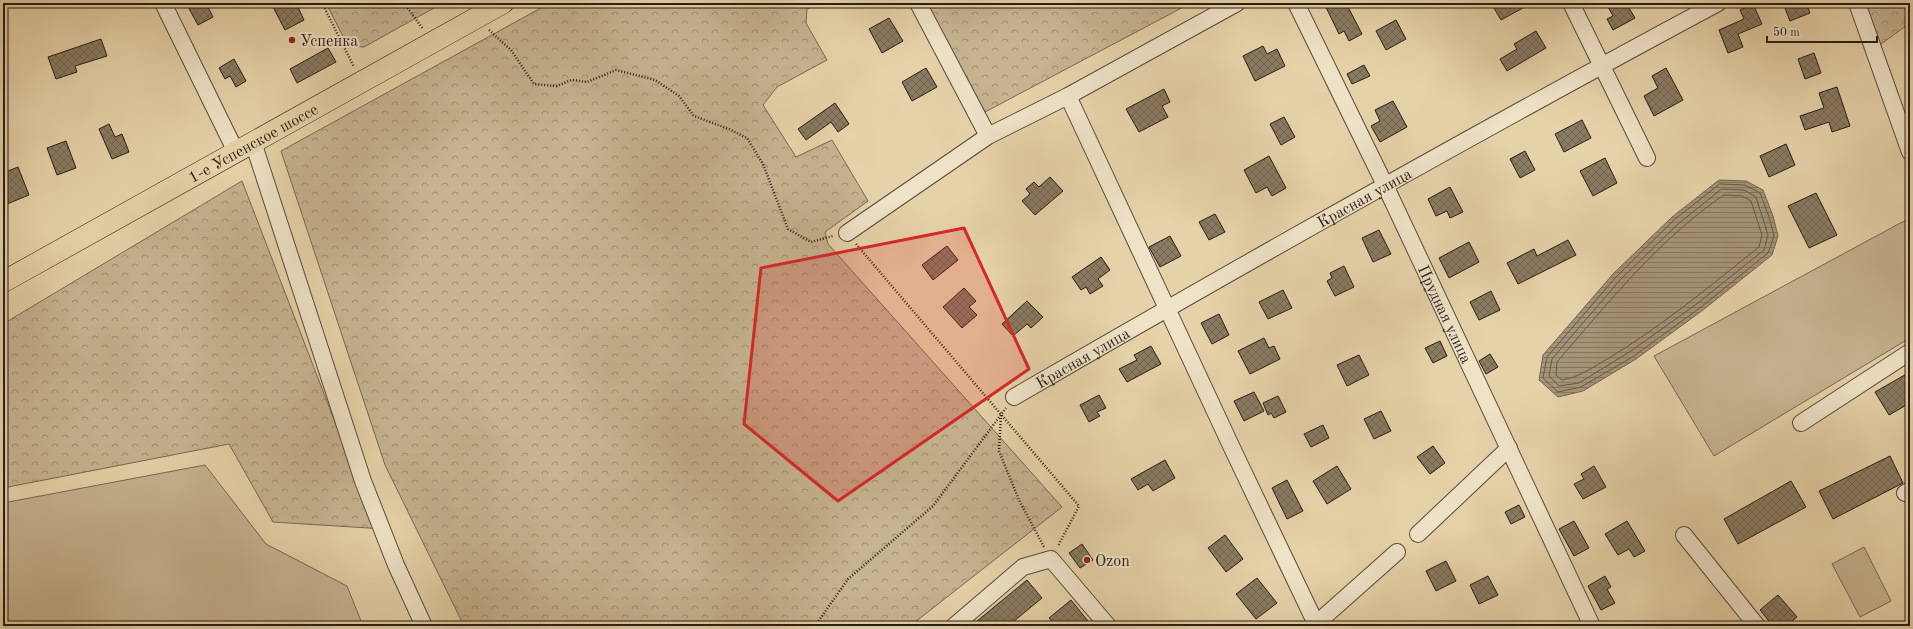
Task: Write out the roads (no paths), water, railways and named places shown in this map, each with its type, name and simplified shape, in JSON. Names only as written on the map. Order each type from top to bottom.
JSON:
[{"type":"main road","name":"1-е Успенское шоссе","points":[[3,282],[503,3]]},
{"type":"street","points":[[163,3],[236,152]]},
{"type":"street","points":[[918,3],[988,136]]},
{"type":"street","points":[[847,233],[988,136],[1068,96],[1237,3]]},
{"type":"street","name":"Прудная улица","points":[[1296,3],[1385,185],[1592,626]]},
{"type":"street","points":[[1571,3],[1647,158]]},
{"type":"street","name":"Красная улица","points":[[1014,397],[1166,308],[1385,185],[1602,65],[1718,3]]},
{"type":"street","points":[[1857,3],[1910,152]]},
{"type":"street","points":[[1068,96],[1166,308],[1317,625],[1397,552]]},
{"type":"street","points":[[253,142],[363,481],[396,565],[424,626]]},
{"type":"street","points":[[1801,423],[1910,352]]},
{"type":"street","points":[[1418,534],[1509,448]]},
{"type":"street","points":[[1684,535],[1757,626]]},
{"type":"street","points":[[954,626],[1023,567],[1051,559],[1108,626]]},
{"type":"water","points":[[1719,180],[1746,181],[1763,190],[1773,216],[1778,236],[1772,255],[1703,310],[1636,359],[1583,391],[1558,397],[1539,380],[1543,355],[1613,274],[1672,217]]},
{"type":"place","name":"Успенка","points":[[292,40]]},
{"type":"place","name":"Ozon","points":[[1087,560]]}]
